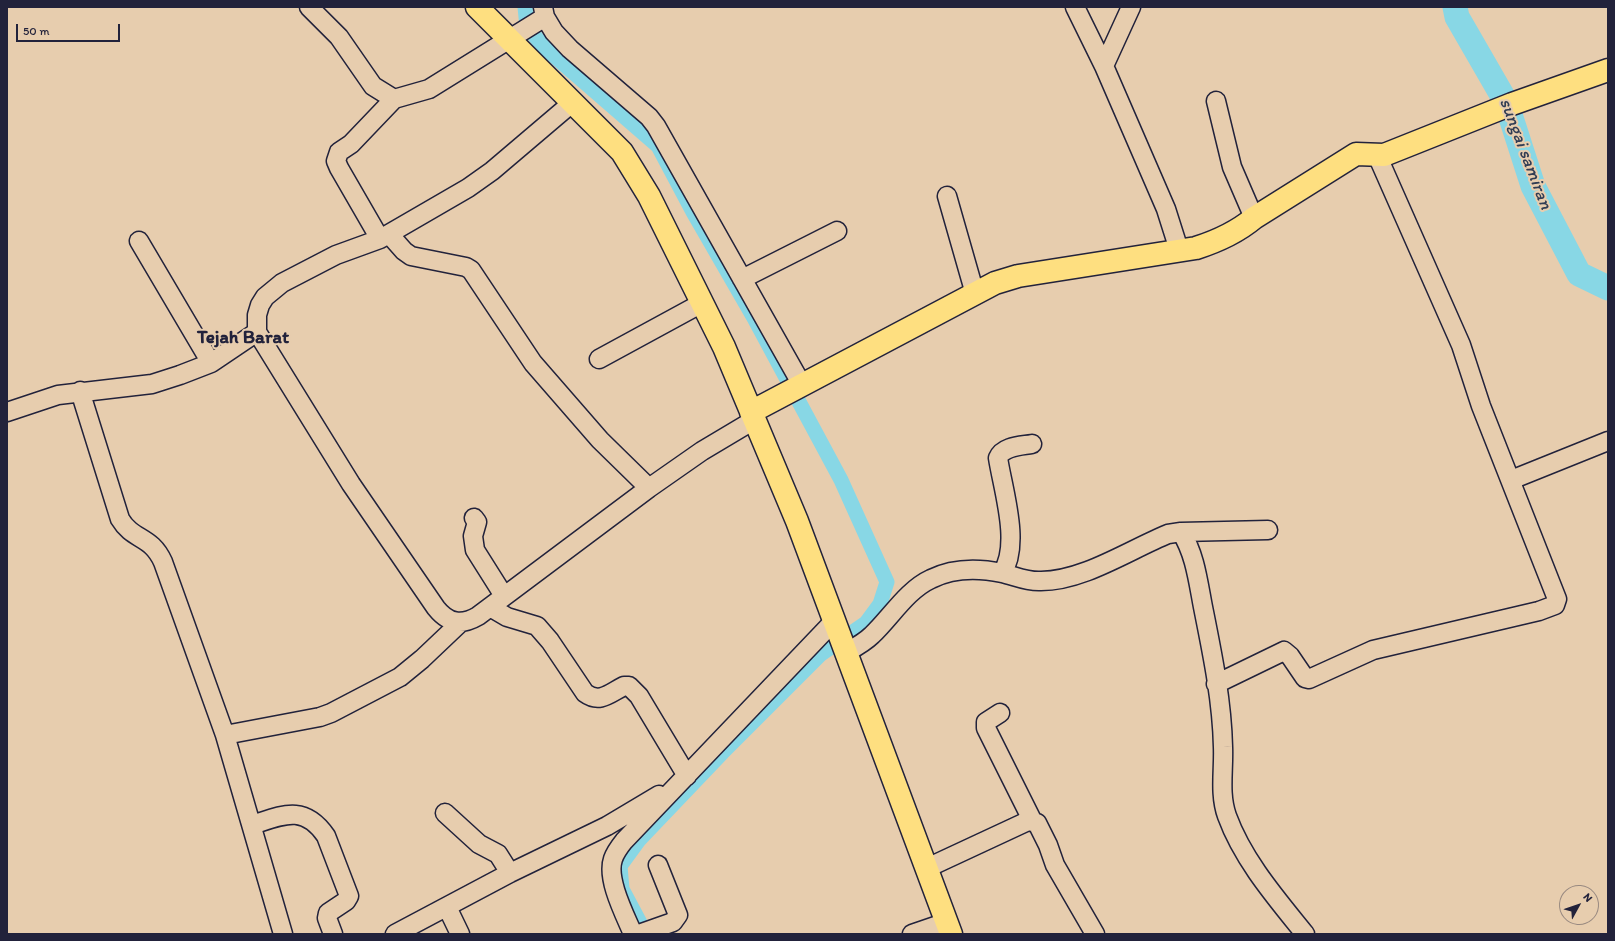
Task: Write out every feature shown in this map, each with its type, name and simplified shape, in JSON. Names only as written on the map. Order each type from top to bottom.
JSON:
[{"type":"main road","points":[[477,7],[513,36],[572,103],[622,152],[649,196],[724,347],[797,520],[949,928]]},
{"type":"main road","points":[[753,416],[794,390],[995,284],[1018,276],[1180,250],[1217,242],[1240,230],[1254,218],[1350,157],[1360,154],[1377,155],[1390,152],[1459,124],[1608,70]]},
{"type":"street","points":[[309,7],[339,37],[373,86],[394,100]]},
{"type":"street","points":[[1075,7],[1104,66],[1166,209],[1180,250]]},
{"type":"street","points":[[1104,66],[1130,7]]},
{"type":"street","points":[[649,488],[600,440],[533,363],[471,270],[466,266],[411,256],[384,237],[336,161],[339,152],[351,144],[394,100],[429,89],[542,16],[554,32],[570,49],[649,118],[656,126],[742,279],[794,390]]},
{"type":"street","points":[[1216,101],[1232,167],[1254,218]]},
{"type":"street","points":[[572,103],[478,182],[367,246],[336,255],[282,283],[271,291],[265,297],[257,315],[258,332],[351,484],[436,608],[443,616],[451,621],[461,622],[470,620],[490,607],[649,488],[753,416]]},
{"type":"street","points":[[1216,684],[1284,651],[1290,656],[1305,678],[1309,679],[1373,650],[1539,611],[1555,605],[1557,599],[1557,595],[1481,406],[1461,345],[1377,155]]},
{"type":"street","points":[[947,196],[975,294]]},
{"type":"street","points":[[742,279],[837,232]]},
{"type":"street","points":[[139,240],[211,363]]},
{"type":"street","points":[[599,358],[702,303]]},
{"type":"street","points":[[7,412],[58,395],[80,391],[152,384],[211,363],[258,332]]},
{"type":"street","points":[[80,391],[120,519],[124,527],[153,545],[159,552],[225,735],[283,934]]},
{"type":"street","points":[[1002,573],[1008,564],[1011,532],[998,458],[1001,453],[1008,448],[1032,444]]},
{"type":"street","points":[[1511,480],[1607,445]]},
{"type":"street","points":[[474,518],[477,522],[473,536],[475,550],[504,596]]},
{"type":"street","points":[[658,865],[678,915],[674,922],[640,933],[615,888],[611,873],[612,860],[624,841],[683,780],[841,636],[870,637],[916,588],[931,579],[951,571],[963,570],[1002,573],[1015,578],[1040,582],[1060,579],[1085,571],[1168,534],[1181,532],[1268,530]]},
{"type":"street","points":[[1181,532],[1192,553],[1211,648],[1223,740],[1223,794],[1227,816],[1240,843],[1258,873],[1305,934]]},
{"type":"street","points":[[490,607],[507,617],[537,626],[550,641],[585,693],[592,698],[597,699],[624,686],[633,689],[683,780]]},
{"type":"street","points":[[225,735],[320,717],[331,713],[400,677],[418,663],[461,622]]},
{"type":"street","points":[[1000,713],[986,722],[986,728],[1026,823]]},
{"type":"street","points":[[395,934],[510,873],[607,826],[683,780]]},
{"type":"street","points":[[252,825],[286,814],[293,814],[311,820],[321,829],[326,836],[348,896],[346,901],[328,913],[327,918],[333,934]]},
{"type":"street","points":[[445,814],[479,844],[498,854],[510,873]]},
{"type":"street","points":[[927,868],[1026,823],[1037,823],[1042,831],[1055,865],[1095,934]]},
{"type":"street","points":[[607,826],[624,841]]},
{"type":"street","points":[[447,907],[460,934]]},
{"type":"street","points":[[912,934],[949,928]]},
{"type":"waterway","points":[[525,7],[527,27],[545,48],[658,146],[693,212],[754,318],[841,480],[887,582],[880,604],[866,623],[821,654],[722,753],[639,840],[620,866],[622,889],[646,934]]},
{"type":"waterway","name":"sungai samiran","points":[[1455,7],[1457,17],[1506,102],[1533,186],[1579,274],[1608,288]]},
{"type":"district","name":"Tejah Barat","points":[[243,338]]}]
